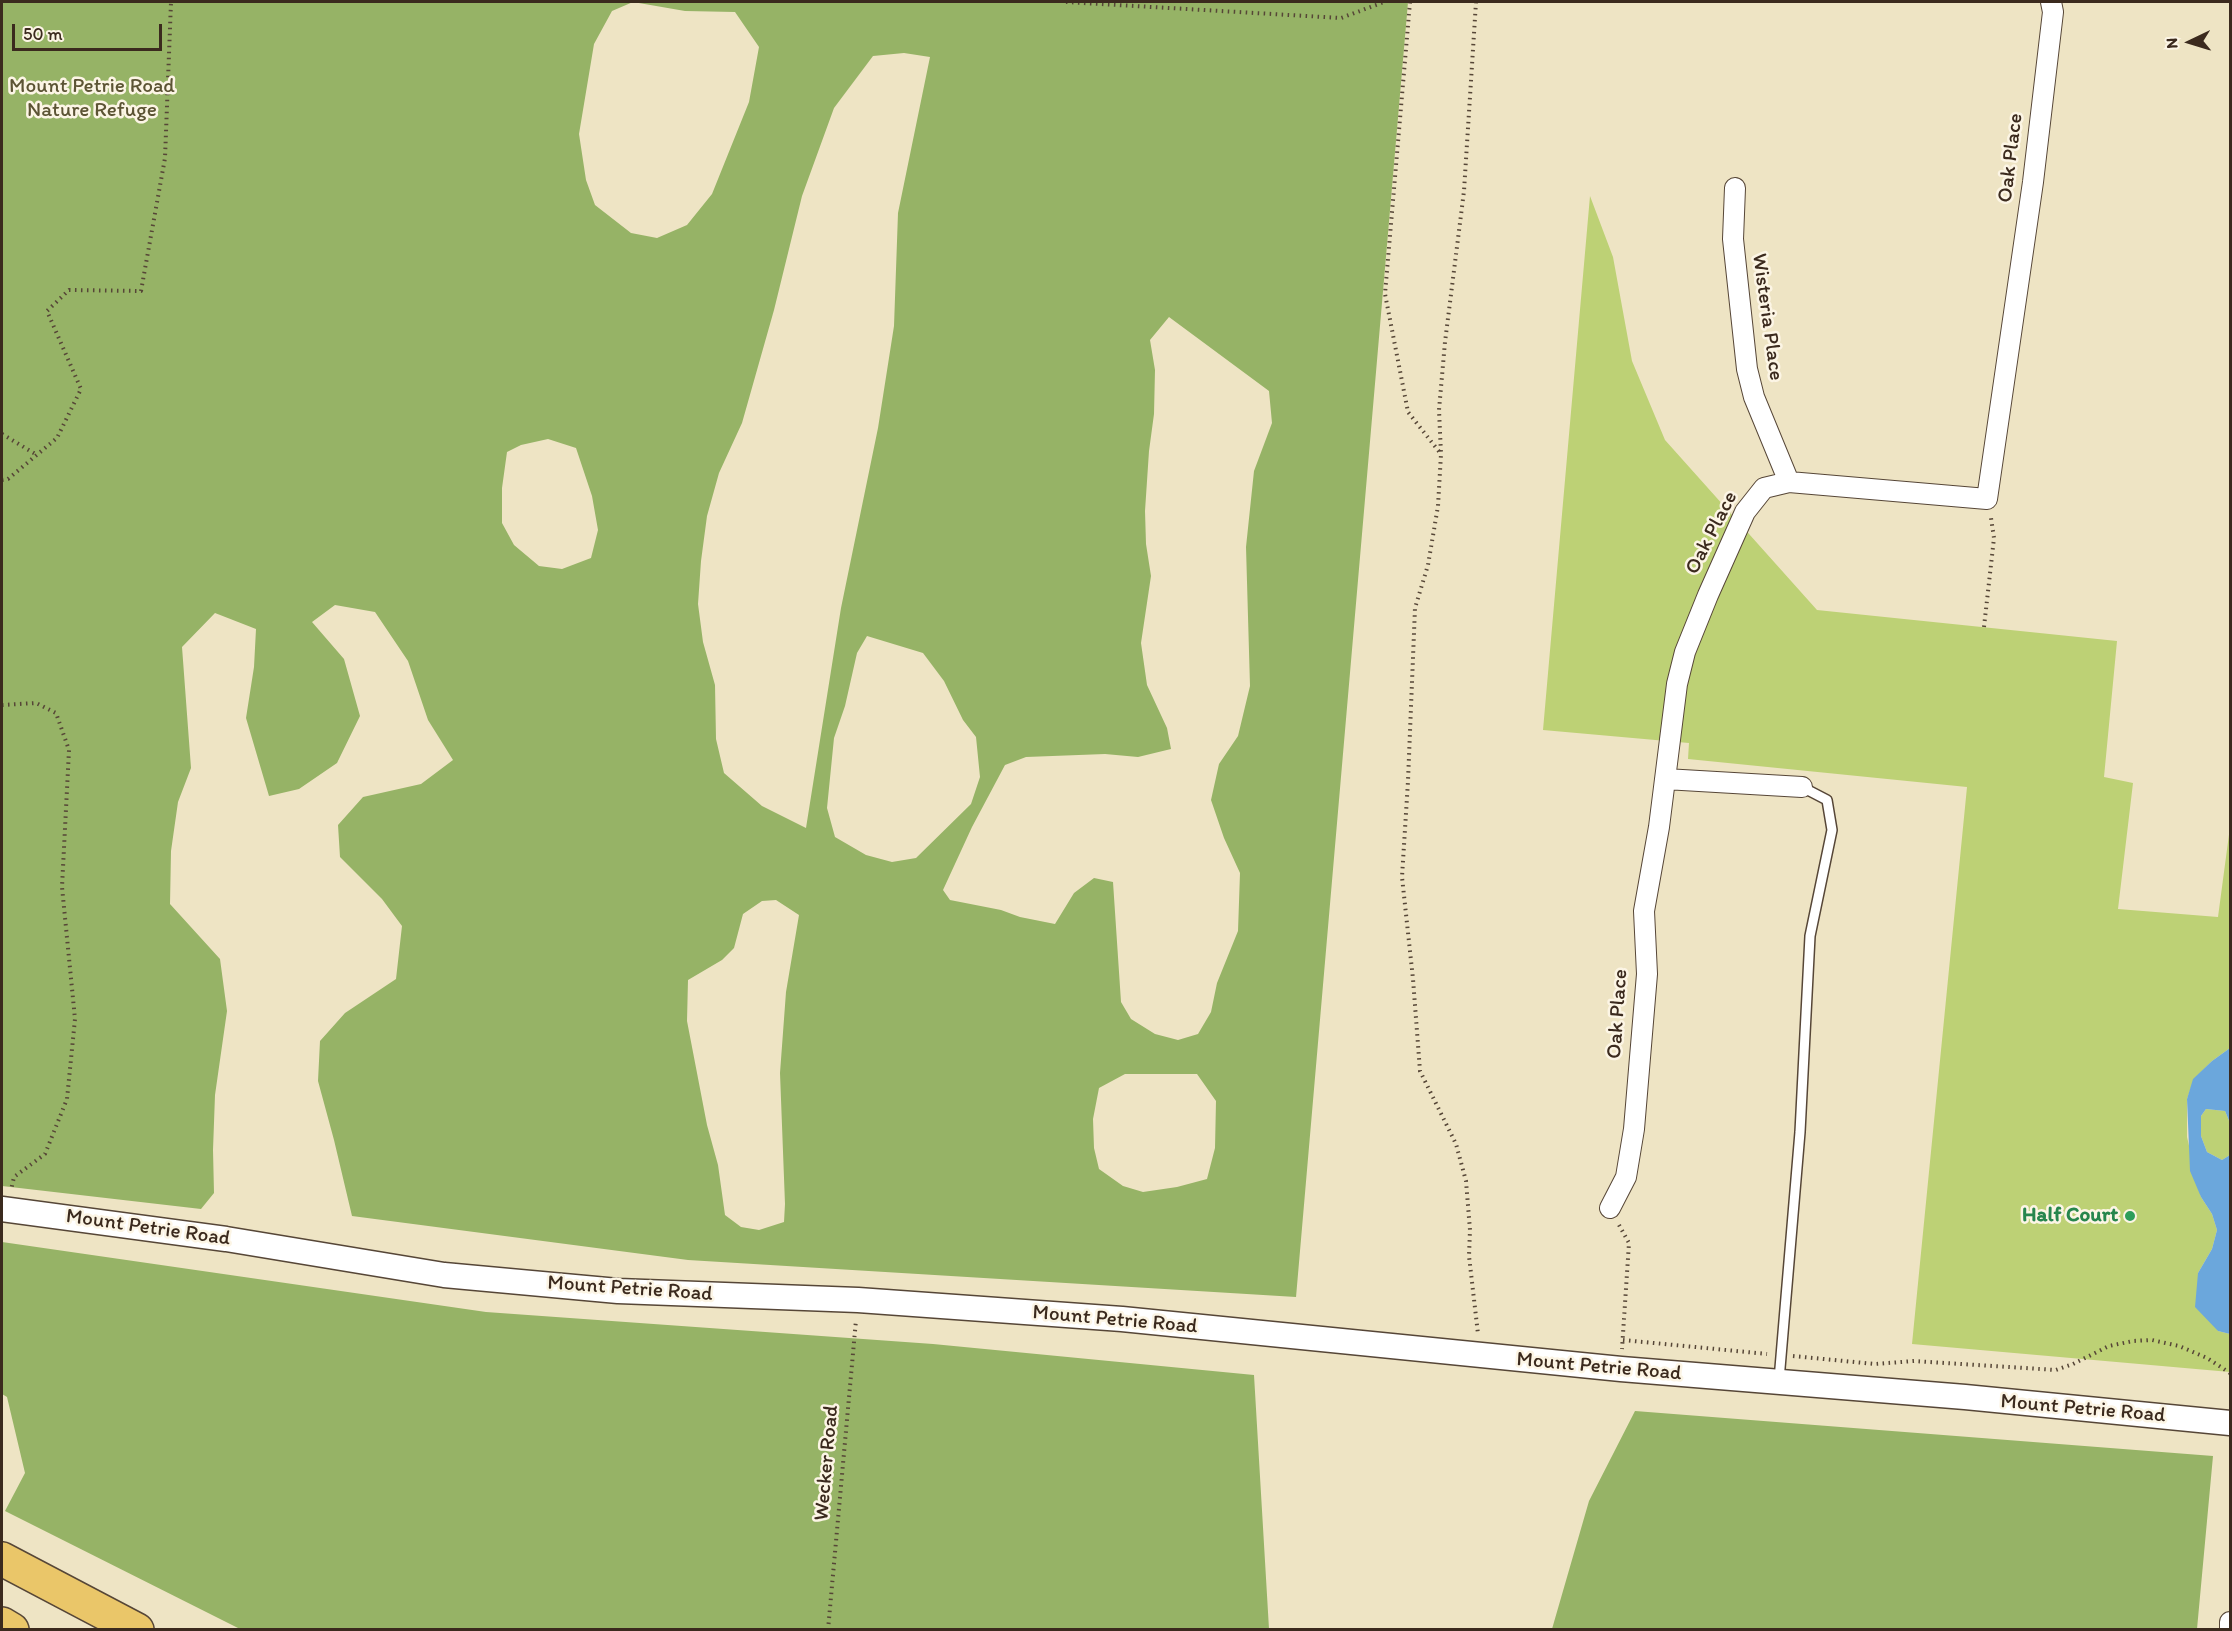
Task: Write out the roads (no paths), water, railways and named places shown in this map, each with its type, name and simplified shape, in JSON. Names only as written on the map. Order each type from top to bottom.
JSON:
[{"type":"highway","points":[[2,1559],[137,1629]]},
{"type":"highway","points":[[2,1624],[12,1629]]},
{"type":"street","name":"Oak Place","points":[[1610,1208],[1626,1177],[1634,1129],[1647,974],[1644,911],[1659,827],[1677,684],[1685,652],[1707,595],[1745,512],[1764,488],[1789,482],[1987,499],[2033,182],[2053,12],[2050,2]]},
{"type":"street","name":"Wisteria Place","points":[[1735,188],[1733,239],[1747,369],[1754,397],[1789,482]]},
{"type":"street","points":[[1665,779],[1802,787]]},
{"type":"street","name":"Mount Petrie Road","points":[[5,1209],[226,1239],[444,1275],[618,1291],[858,1300],[1122,1319],[1621,1370],[1965,1397],[2230,1423]]},
{"type":"street","points":[[2230,1622],[2230,1629]]},
{"type":"lane","points":[[1779,1382],[1800,1131],[1810,936],[1832,830],[1827,800],[1802,787]]},
{"type":"water","points":[[2230,1048],[2230,1123],[2225,1111],[2206,1109],[2201,1116],[2201,1136],[2207,1152],[2222,1160],[2230,1155],[2230,1334],[2218,1331],[2195,1307],[2198,1273],[2212,1249],[2217,1230],[2212,1214],[2201,1197],[2190,1171],[2187,1099],[2193,1079]]},
{"type":"place","name":"Half Court","points":[[2130,1216]]},
{"type":"park label","name":"Mount Petrie Road Nature Refuge","points":[[92,99]]}]
